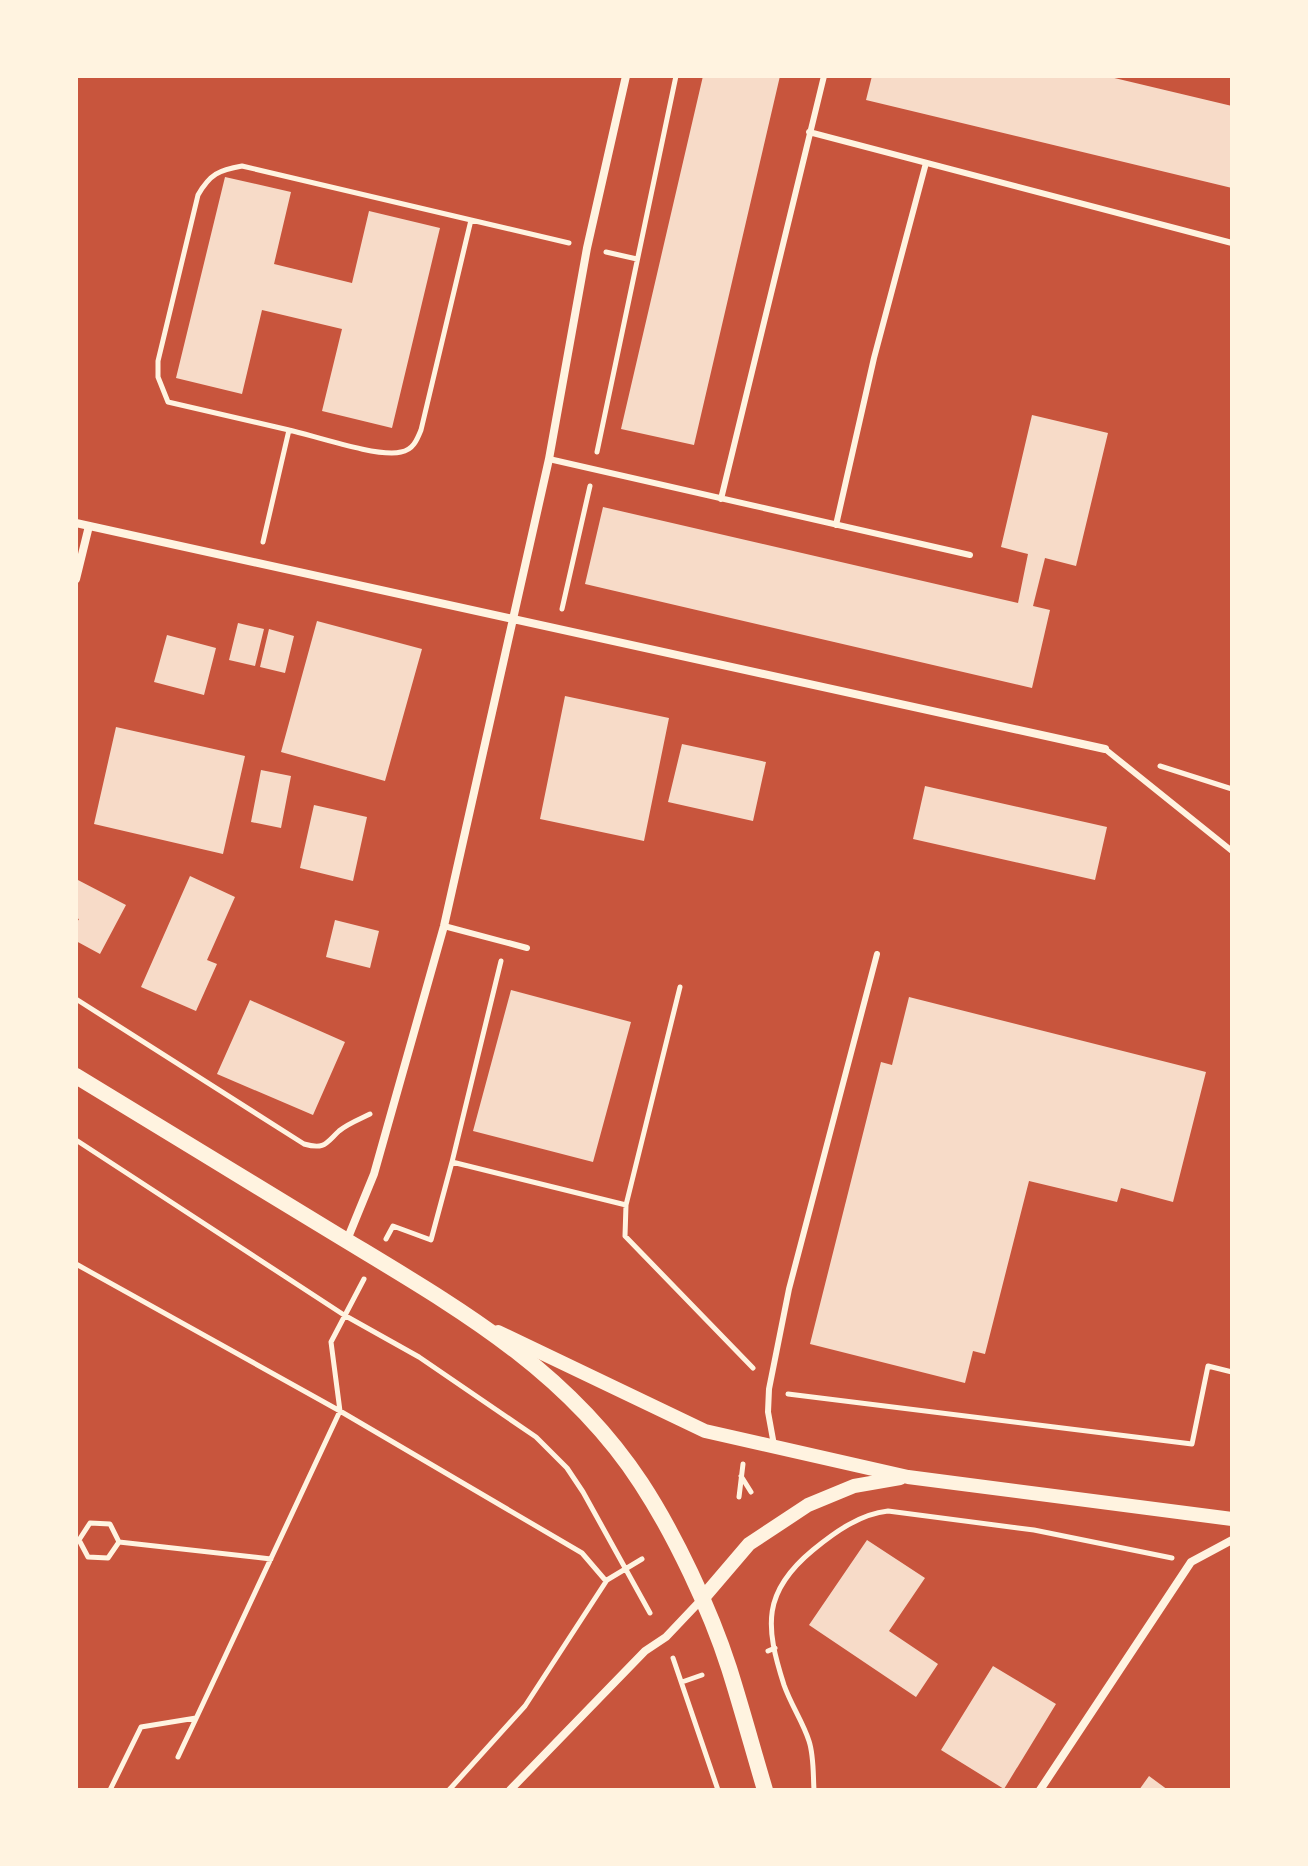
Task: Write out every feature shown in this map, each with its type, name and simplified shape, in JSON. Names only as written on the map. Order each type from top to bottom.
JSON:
[{"type":"main road","points":[[76,1076],[483,1325],[563,1388],[600,1427],[641,1484],[702,1599],[728,1665],[765,1790]]},
{"type":"street","points":[[346,1241],[374,1174],[444,926],[549,459],[587,248],[626,76]]},
{"type":"street","points":[[76,523],[1105,749]]},
{"type":"street","points":[[76,579],[89,526]]},
{"type":"street","points":[[483,1325],[705,1431],[908,1477],[1232,1519]]},
{"type":"street","points":[[510,1790],[645,1651],[666,1637],[749,1544],[808,1505],[854,1486],[908,1477]]},
{"type":"street","points":[[1040,1790],[1191,1562],[1232,1540]]},
{"type":"lane","points":[[721,499],[824,76]]},
{"type":"lane","points":[[809,132],[1232,243]]},
{"type":"lane","points":[[836,525],[874,358],[926,163]]},
{"type":"lane","points":[[549,459],[970,555]]},
{"type":"lane","points":[[1105,749],[1232,851]]},
{"type":"lane","points":[[444,926],[527,948]]},
{"type":"lane","points":[[774,1445],[768,1412],[769,1389],[789,1289],[877,954]]},
{"type":"path","points":[[557,629],[676,76]]},
{"type":"path","points":[[471,220],[421,430],[416,443],[404,452],[388,453],[168,402],[161,389],[158,361],[198,195],[207,179],[219,170],[242,166],[471,220],[542,237]]},
{"type":"path","points":[[261,551],[289,430]]},
{"type":"path","points":[[1147,762],[1232,789]]},
{"type":"path","points":[[178,1757],[340,1411],[331,1342],[344,1315],[393,1226],[431,1240],[506,943]]},
{"type":"path","points":[[680,987],[626,1205],[625,1236],[756,1371],[769,1389],[792,1395],[857,1400],[1192,1444],[1208,1366],[1232,1372]]},
{"type":"path","points":[[76,999],[304,1144],[323,1146],[333,1140],[339,1131],[380,1108]]},
{"type":"path","points":[[76,1140],[344,1315],[419,1357],[536,1437],[567,1468],[583,1492],[650,1613]]},
{"type":"path","points":[[452,1162],[626,1205]]},
{"type":"path","points":[[76,1264],[340,1411],[582,1553],[606,1581]]},
{"type":"path","points":[[739,1497],[745,1455]]},
{"type":"path","points":[[741,1475],[751,1492]]},
{"type":"path","points":[[814,1790],[810,1744],[785,1686],[769,1617],[777,1589],[799,1562],[832,1534],[872,1513],[888,1511],[1034,1530],[1191,1562]]},
{"type":"path","points":[[90,1523],[110,1524],[119,1542],[108,1558],[88,1557],[78,1540],[90,1523]]},
{"type":"path","points":[[119,1542],[271,1559]]},
{"type":"path","points":[[794,1554],[799,1562]]},
{"type":"path","points":[[449,1790],[525,1706],[606,1581],[642,1559]]},
{"type":"path","points":[[768,1651],[775,1648]]},
{"type":"path","points":[[672,1657],[718,1790]]},
{"type":"path","points":[[682,1682],[702,1675]]},
{"type":"path","points":[[110,1790],[141,1727],[196,1718]]},
{"type":"building","points":[[703,76],[780,76],[694,445],[621,429]]},
{"type":"building","points":[[872,76],[1106,76],[1232,106],[1232,188],[866,100]]},
{"type":"building","points":[[225,177],[291,192],[274,264],[352,283],[369,211],[440,228],[392,428],[322,411],[342,329],[262,310],[242,394],[176,378]]},
{"type":"building","points":[[1032,415],[1108,433],[1076,566],[1045,558],[1033,606],[1050,610],[1032,688],[585,584],[603,507],[1018,603],[1028,554],[1001,547]]},
{"type":"building","points":[[317,621],[422,649],[385,781],[281,752]]},
{"type":"building","points":[[238,623],[264,629],[255,666],[229,660]]},
{"type":"building","points":[[269,629],[294,636],[285,673],[260,667]]},
{"type":"building","points":[[167,635],[216,648],[204,695],[154,682]]},
{"type":"building","points":[[565,696],[669,718],[644,841],[540,819]]},
{"type":"building","points":[[116,727],[245,756],[223,854],[94,824]]},
{"type":"building","points":[[682,744],[766,762],[753,821],[668,802]]},
{"type":"building","points":[[261,770],[291,776],[281,828],[251,822]]},
{"type":"building","points":[[925,786],[1107,827],[1095,880],[913,839]]},
{"type":"building","points":[[314,805],[367,817],[353,881],[300,868]]},
{"type":"building","points":[[190,876],[235,897],[207,960],[217,964],[196,1011],[141,987]]},
{"type":"building","points":[[76,879],[126,905],[100,954],[76,941],[79,919],[76,918]]},
{"type":"building","points":[[335,920],[379,931],[370,968],[326,957]]},
{"type":"building","points":[[511,990],[631,1022],[593,1162],[473,1131]]},
{"type":"building","points":[[909,997],[1206,1072],[1173,1202],[1121,1188],[1117,1202],[1029,1181],[985,1354],[973,1351],[965,1383],[810,1344],[881,1062],[892,1065]]},
{"type":"building","points":[[250,1000],[345,1042],[313,1115],[217,1074]]},
{"type":"building","points":[[867,1540],[925,1578],[889,1631],[938,1664],[916,1697],[809,1625]]},
{"type":"building","points":[[993,1666],[1056,1704],[1004,1789],[941,1750]]},
{"type":"building","points":[[1149,1776],[1168,1790],[1139,1790]]}]
